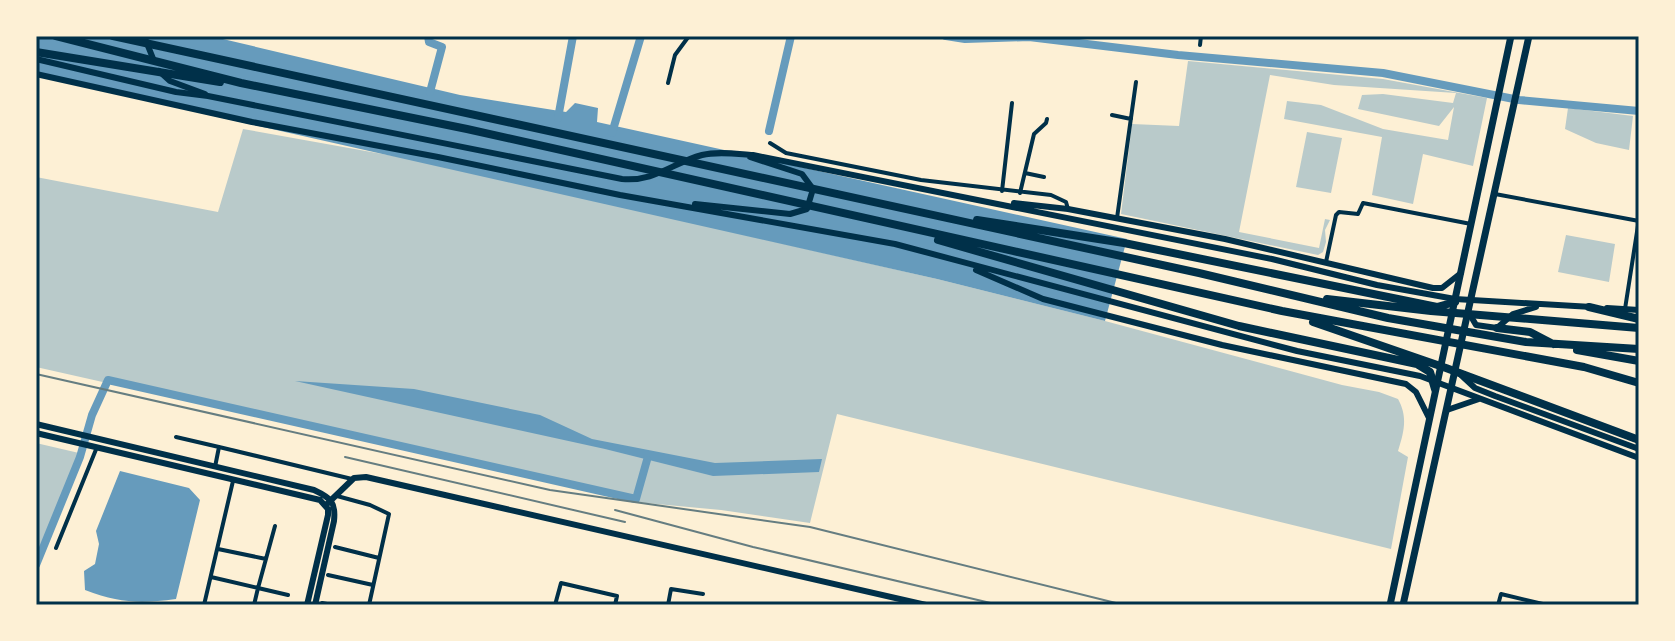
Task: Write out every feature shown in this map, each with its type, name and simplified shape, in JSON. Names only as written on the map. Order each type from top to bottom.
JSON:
[{"type":"highway","points":[[56,36],[241,83],[349,104],[1282,311],[1584,367],[1639,383]]},
{"type":"highway","points":[[113,36],[1388,318],[1554,346],[1639,349]]},
{"type":"highway","points":[[136,36],[172,50]]},
{"type":"highway","points":[[36,52],[189,78],[241,83]]},
{"type":"highway","points":[[920,213],[1111,240],[1437,307],[1455,302]]},
{"type":"highway","points":[[874,220],[1049,274],[1239,326],[1417,364],[1430,372],[1435,389]]},
{"type":"highway","points":[[1290,294],[1419,310],[1639,328]]},
{"type":"highway","points":[[1589,307],[1639,319]]},
{"type":"highway","points":[[1282,311],[1639,440]]},
{"type":"highway","points":[[1497,328],[1530,332],[1563,348],[1639,361]]},
{"type":"main road","points":[[144,36],[155,64],[165,78],[208,96]]},
{"type":"main road","points":[[1403,605],[1530,38]]},
{"type":"main road","points":[[1390,605],[1509,39]]},
{"type":"main road","points":[[36,59],[176,92],[622,179],[648,178],[699,156],[743,154],[983,200],[1455,299],[1639,311]]},
{"type":"main road","points":[[36,74],[252,122],[620,195],[895,244],[1297,351],[1420,376],[1639,458]]},
{"type":"main road","points":[[682,204],[710,204],[790,214],[807,209],[813,189],[807,178],[743,154]]},
{"type":"main road","points":[[983,200],[1050,206],[1117,218],[1433,288],[1442,288],[1461,273]]},
{"type":"main road","points":[[957,262],[1043,299],[1222,345],[1406,384],[1416,392],[1429,418]]},
{"type":"main road","points":[[1469,310],[1476,325],[1497,328],[1513,314],[1530,307],[1639,311]]},
{"type":"main road","points":[[1455,370],[1475,388],[1639,449]]},
{"type":"main road","points":[[1447,410],[1467,401],[1495,396]]},
{"type":"main road","points":[[36,424],[94,446],[331,500]]},
{"type":"main road","points":[[36,433],[92,437],[314,490],[331,500],[335,508],[334,521],[318,604]]},
{"type":"main road","points":[[307,605],[331,500],[352,479],[366,477],[926,605]]},
{"type":"street","points":[[668,83],[675,55],[689,36]]},
{"type":"street","points":[[1200,45],[1201,36]]},
{"type":"street","points":[[1117,218],[1136,82]]},
{"type":"street","points":[[1002,191],[1012,103]]},
{"type":"street","points":[[1112,115],[1131,119]]},
{"type":"street","points":[[1020,193],[1034,134],[1047,119]]},
{"type":"street","points":[[770,143],[786,153],[921,180],[1051,195],[1066,202],[1068,209]]},
{"type":"street","points":[[1025,173],[1044,177]]},
{"type":"street","points":[[1495,194],[1639,220],[1625,311]]},
{"type":"street","points":[[1326,262],[1336,215],[1339,212],[1358,214],[1363,203],[1472,224]]},
{"type":"street","points":[[176,437],[352,479]]},
{"type":"street","points":[[56,548],[94,446]]},
{"type":"street","points":[[215,467],[219,447]]},
{"type":"street","points":[[204,605],[234,478]]},
{"type":"street","points":[[331,500],[370,505],[389,514],[369,605]]},
{"type":"street","points":[[254,605],[275,526]]},
{"type":"street","points":[[335,547],[379,558]]},
{"type":"street","points":[[218,549],[266,559]]},
{"type":"street","points":[[328,575],[373,585]]},
{"type":"street","points":[[211,577],[288,595]]},
{"type":"street","points":[[555,605],[561,583],[617,596],[615,605]]},
{"type":"street","points":[[668,605],[671,589],[703,594]]},
{"type":"street","points":[[1498,605],[1501,594],[1547,605]]},
{"type":"street","points":[[318,604],[332,605]]},
{"type":"shaded area","points":[[1188,61],[1383,79],[1487,98],[1473,166],[1423,154],[1413,204],[1372,195],[1382,137],[1284,119],[1287,101],[1321,105],[1383,129],[1448,140],[1454,107],[1439,126],[1358,109],[1362,95],[1383,94],[1453,103],[1456,93],[1334,85],[1270,75],[1239,232],[1319,248],[1325,219],[1330,220],[1325,230],[1323,252],[1318,255],[1121,214],[1132,124],[1179,126]]},
{"type":"shaded area","points":[[1568,108],[1633,116],[1629,150],[1596,143],[1565,129]]},
{"type":"shaded area","points":[[243,129],[427,162],[937,279],[1379,392],[1398,399],[1404,425],[1398,451],[1408,457],[1391,549],[837,414],[810,523],[635,502],[36,367],[36,177],[218,212]]},
{"type":"shaded area","points":[[1307,132],[1342,138],[1331,193],[1296,187]]},
{"type":"shaded area","points":[[1566,235],[1615,244],[1609,282],[1558,272]]},
{"type":"shaded area","points":[[36,443],[79,453],[36,556]]},
{"type":"water","points":[[36,36],[210,36],[460,95],[566,112],[575,103],[598,108],[597,122],[1127,239],[1105,321],[937,279],[36,76]]},
{"type":"water","points":[[295,381],[414,389],[540,415],[592,439],[715,463],[822,459],[819,472],[713,476]]},
{"type":"water","points":[[120,471],[189,488],[200,500],[176,599],[130,601],[85,590],[84,571],[95,564],[99,544],[96,531]]},
{"type":"waterway","points":[[428,36],[429,42],[442,47],[430,92]]},
{"type":"waterway","points":[[558,118],[573,36]]},
{"type":"waterway","points":[[612,133],[641,36]]},
{"type":"waterway","points":[[769,131],[791,36]]},
{"type":"waterway","points":[[946,36],[965,39],[1029,37],[1178,55],[1383,73],[1519,100],[1639,111]]},
{"type":"waterway","points":[[36,565],[108,380],[636,499],[647,460]]},
{"type":"railway","points":[[36,374],[550,490],[810,527],[1124,605]]},
{"type":"railway","points":[[345,457],[625,522]]},
{"type":"railway","points":[[615,510],[753,547],[999,605]]}]
